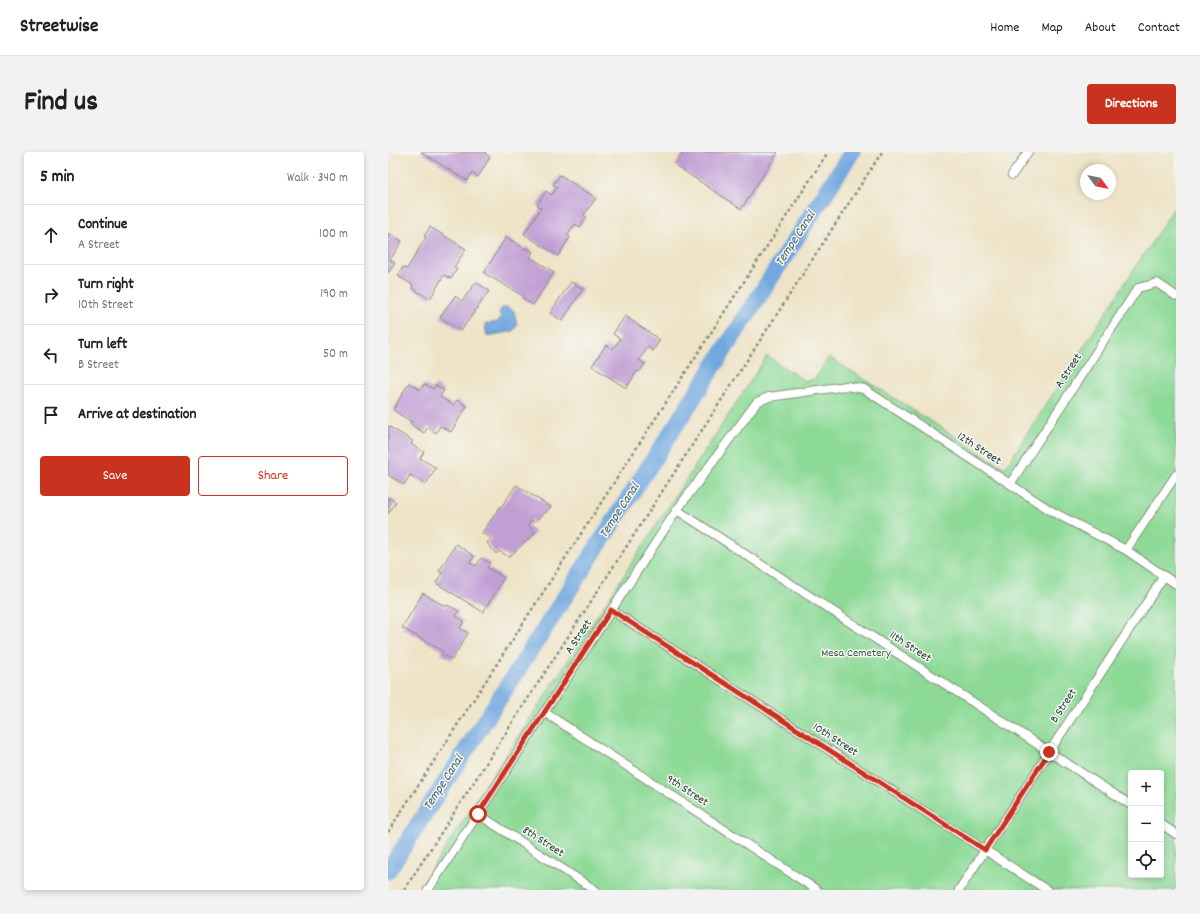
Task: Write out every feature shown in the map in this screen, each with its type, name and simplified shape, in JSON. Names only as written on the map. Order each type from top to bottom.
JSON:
[{"type":"lane","points":[[1012,175],[1028,152]]},
{"type":"lane","name":"A Street","points":[[1010,484],[1138,288],[1157,283],[1176,296]]},
{"type":"lane","name":"12th Street","points":[[757,402],[769,398],[846,386],[864,389],[1053,512],[1126,550],[1176,584]]},
{"type":"lane","name":"A Street","points":[[428,890],[676,510],[757,402]]},
{"type":"lane","points":[[1126,550],[1176,475]]},
{"type":"lane","name":"11th Street","points":[[676,510],[1128,803]]},
{"type":"lane","name":"B Street","points":[[959,890],[1164,576]]},
{"type":"lane","name":"10th Street","points":[[611,610],[1047,890]]},
{"type":"lane","name":"9th Street","points":[[544,712],[816,890]]},
{"type":"lane","name":"8th Street","points":[[478,814],[595,890]]},
{"type":"lane","points":[[1164,826],[1176,834]]},
{"type":"path","points":[[388,832],[828,152]]},
{"type":"path","points":[[404,890],[882,152]]},
{"type":"green space","name":"Mesa Cemetery","points":[[1176,205],[1176,890],[418,890],[767,356],[805,381],[815,379],[829,357],[1005,468]]},
{"type":"water","points":[[507,307],[514,311],[517,325],[513,331],[487,336],[485,324],[498,322],[501,317],[499,312],[502,308]]},
{"type":"building","points":[[421,152],[486,152],[485,154],[490,157],[478,177],[472,173],[467,181]]},
{"type":"building","points":[[684,152],[778,152],[741,209],[675,165]]},
{"type":"building","points":[[560,175],[596,198],[584,215],[586,217],[580,227],[575,224],[567,235],[570,237],[558,256],[524,234],[541,208],[537,205],[546,191],[552,195],[557,187],[553,185]]},
{"type":"building","points":[[430,227],[466,249],[454,267],[457,269],[451,279],[444,275],[430,299],[412,288],[413,285],[398,276],[403,267],[407,269],[426,237],[424,236]]},
{"type":"building","points":[[388,233],[402,241],[390,260],[395,263],[388,273]]},
{"type":"building","points":[[506,237],[525,249],[526,247],[533,252],[530,257],[554,272],[533,305],[522,298],[523,296],[484,273]]},
{"type":"building","points":[[476,282],[489,291],[461,331],[440,317],[455,296],[462,301]]},
{"type":"building","points":[[571,282],[583,289],[562,321],[550,313]]},
{"type":"building","points":[[625,316],[660,340],[653,351],[648,347],[639,360],[645,364],[639,372],[637,371],[626,388],[592,366],[606,345],[613,349],[620,339],[613,334]]},
{"type":"building","points":[[409,383],[420,390],[424,384],[433,389],[435,385],[444,390],[440,397],[453,405],[457,400],[467,406],[451,432],[440,426],[436,433],[428,427],[424,433],[410,424],[412,422],[393,410]]},
{"type":"building","points":[[388,426],[413,441],[411,444],[424,452],[420,458],[436,468],[426,484],[410,475],[404,485],[388,475]]},
{"type":"building","points":[[516,485],[551,507],[534,522],[531,520],[528,525],[535,533],[509,557],[499,551],[496,554],[487,543],[491,538],[482,533]]},
{"type":"building","points":[[388,497],[396,502],[388,514]]},
{"type":"building","points":[[456,544],[474,556],[470,563],[476,566],[481,558],[490,563],[487,567],[504,578],[483,612],[436,583],[442,573],[439,571]]},
{"type":"building","points":[[423,593],[446,607],[447,605],[459,611],[456,616],[464,621],[460,628],[468,633],[452,660],[441,654],[443,651],[402,628]]},
{"type":"waterway","name":"Tempe Canal","points":[[388,871],[852,152]]},
{"type":"route","points":[[478,814],[611,610],[985,850],[1049,752]]}]
